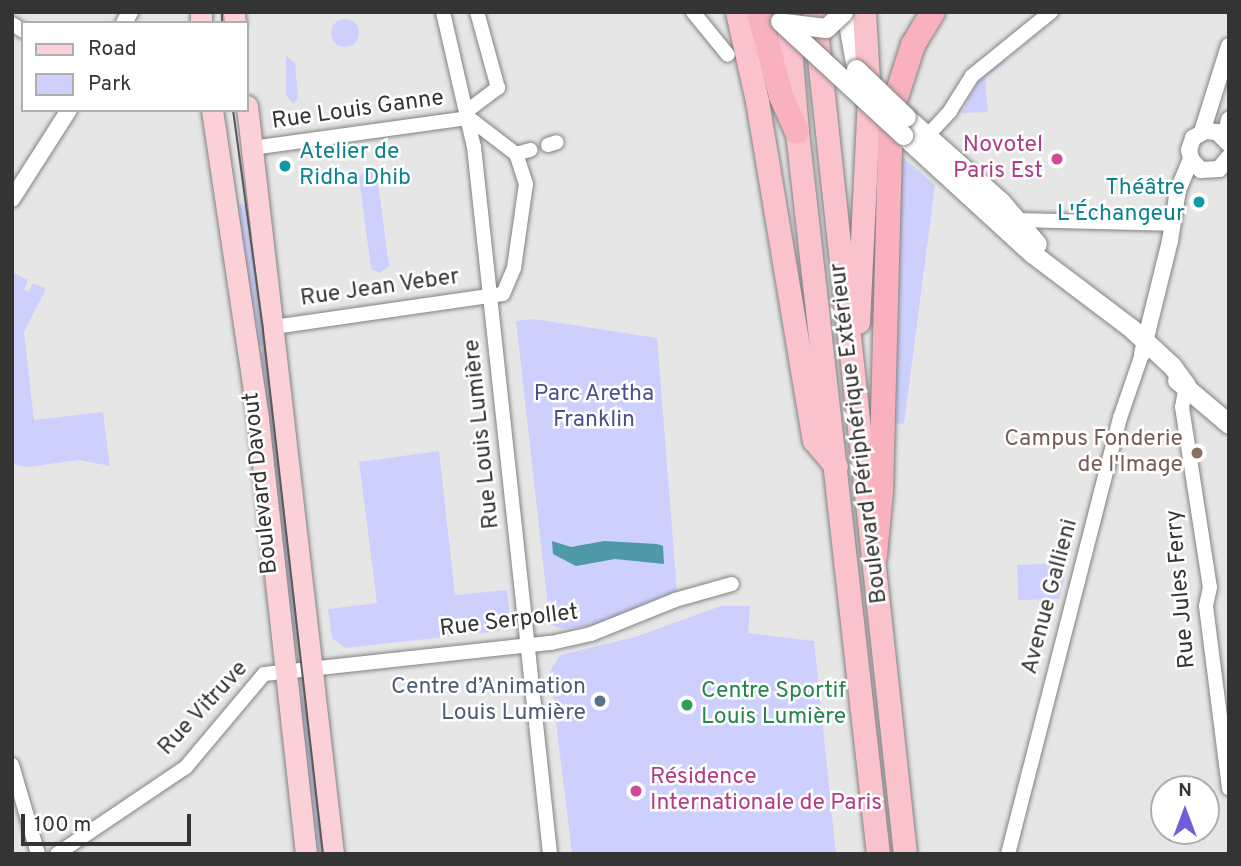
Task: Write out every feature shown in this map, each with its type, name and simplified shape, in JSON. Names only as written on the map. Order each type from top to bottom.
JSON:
[{"type":"highway","points":[[737,12],[757,101],[814,440],[836,466]]},
{"type":"highway","name":"Boulevard Périphérique Extérieur","points":[[814,12],[850,366],[875,556],[905,854]]},
{"type":"highway","points":[[850,366],[858,325],[869,96],[864,12]]},
{"type":"highway","points":[[875,556],[881,491],[891,113],[913,45],[933,12]]},
{"type":"highway","points":[[774,15],[781,96],[797,132],[878,854]]},
{"type":"main road","points":[[774,15],[816,29],[833,23],[845,12]]},
{"type":"main road","points":[[845,12],[856,69],[906,131],[928,135],[1019,222],[1048,262]]},
{"type":"main road","points":[[774,15],[906,131],[988,213],[1048,262],[1229,424]]},
{"type":"main road","name":"Boulevard Davout","points":[[212,112],[258,419],[283,670],[306,854]]},
{"type":"main road","name":"Boulevard Davout","points":[[248,112],[332,854]]},
{"type":"main road","points":[[1100,309],[1120,319],[1144,348]]},
{"type":"street","name":"Rue Louis Lumière","points":[[443,12],[468,115],[492,296],[550,854]]},
{"type":"street","points":[[478,12],[498,88],[468,115],[523,152],[526,184],[514,268],[503,294],[492,296]]},
{"type":"street","points":[[693,12],[728,55]]},
{"type":"street","points":[[928,135],[972,76],[1051,12]]},
{"type":"street","points":[[1196,164],[1191,142],[1202,132],[1229,46]]},
{"type":"street","points":[[12,199],[68,112]]},
{"type":"street","name":"Rue Louis Ganne","points":[[252,148],[468,115]]},
{"type":"street","points":[[1227,141],[1229,119]]},
{"type":"street","points":[[1202,132],[1213,131],[1227,141]]},
{"type":"street","points":[[1144,348],[1181,180],[1196,164],[1227,163]]},
{"type":"street","points":[[988,213],[1019,222],[1175,216]]},
{"type":"street","name":"Rue Jean Veber","points":[[274,327],[492,296]]},
{"type":"street","points":[[1120,319],[1152,310]]},
{"type":"street","name":"Avenue Gallieni","points":[[1008,854],[1120,418],[1144,348]]},
{"type":"street","name":"Rue Jules Ferry","points":[[1186,386],[1182,407],[1210,587],[1206,606],[1229,789]]},
{"type":"street","name":"Rue Serpollet","points":[[283,670],[527,644],[591,634],[675,600],[733,584]]},
{"type":"street","name":"Rue Vitruve","points":[[57,854],[186,767],[264,674],[283,670]]},
{"type":"street","points":[[12,765],[38,854]]},
{"type":"green space","points":[[345,19],[355,23],[359,33],[355,43],[345,47],[335,43],[331,33],[335,23]]},
{"type":"green space","points":[[286,56],[295,63],[298,98],[293,104],[286,95]]},
{"type":"green space","points":[[1008,60],[985,78],[988,112],[962,113],[979,79]]},
{"type":"green space","points":[[900,155],[935,185],[904,424],[893,423]]},
{"type":"green space","points":[[366,170],[377,175],[389,266],[380,273],[371,269],[359,177]]},
{"type":"green space","points":[[254,203],[267,345],[255,346],[231,206]]},
{"type":"green space","points":[[12,272],[28,280],[24,289],[29,292],[33,283],[46,289],[24,332],[34,420],[103,412],[110,466],[79,460],[28,467],[12,464]]},
{"type":"green space","name":"Parc Aretha Franklin","points":[[534,319],[657,338],[677,592],[608,624],[561,629],[550,624],[516,321]]},
{"type":"green space","points":[[268,352],[298,639],[286,641],[256,353]]},
{"type":"green space","points":[[439,451],[455,595],[507,590],[510,618],[499,631],[345,648],[332,638],[328,609],[377,603],[359,462]]},
{"type":"green space","points":[[1068,563],[1059,599],[1018,600],[1017,565]]},
{"type":"green space","name":"Centre Sportif Louis Lumière","points":[[721,606],[750,606],[748,633],[814,641],[836,854],[572,854],[550,671],[560,655],[635,637]]},
{"type":"green space","points":[[307,697],[327,854],[311,854],[296,698]]},
{"type":"shaded area","points":[[552,541],[571,547],[604,541],[657,544],[663,546],[664,564],[615,559],[576,566],[553,554]]},
{"type":"tram line","points":[[222,12],[222,21]]},
{"type":"tram line","points":[[233,112],[263,330],[323,854]]},
{"type":"place","name":"Novotel Paris Est","points":[[1057,159]]},
{"type":"place","name":"Atelier de Ridha Dhib","points":[[285,166]]},
{"type":"place","name":"Théâtre L'Échangeur","points":[[1199,202]]},
{"type":"place","name":"Campus Fonderie de l'Image","points":[[1197,453]]},
{"type":"place","name":"Centre d’Animation Louis Lumière","points":[[600,701]]},
{"type":"place","name":"Centre Sportif Louis Lumière","points":[[687,705]]},
{"type":"place","name":"Résidence Internationale de Paris","points":[[636,791]]}]
